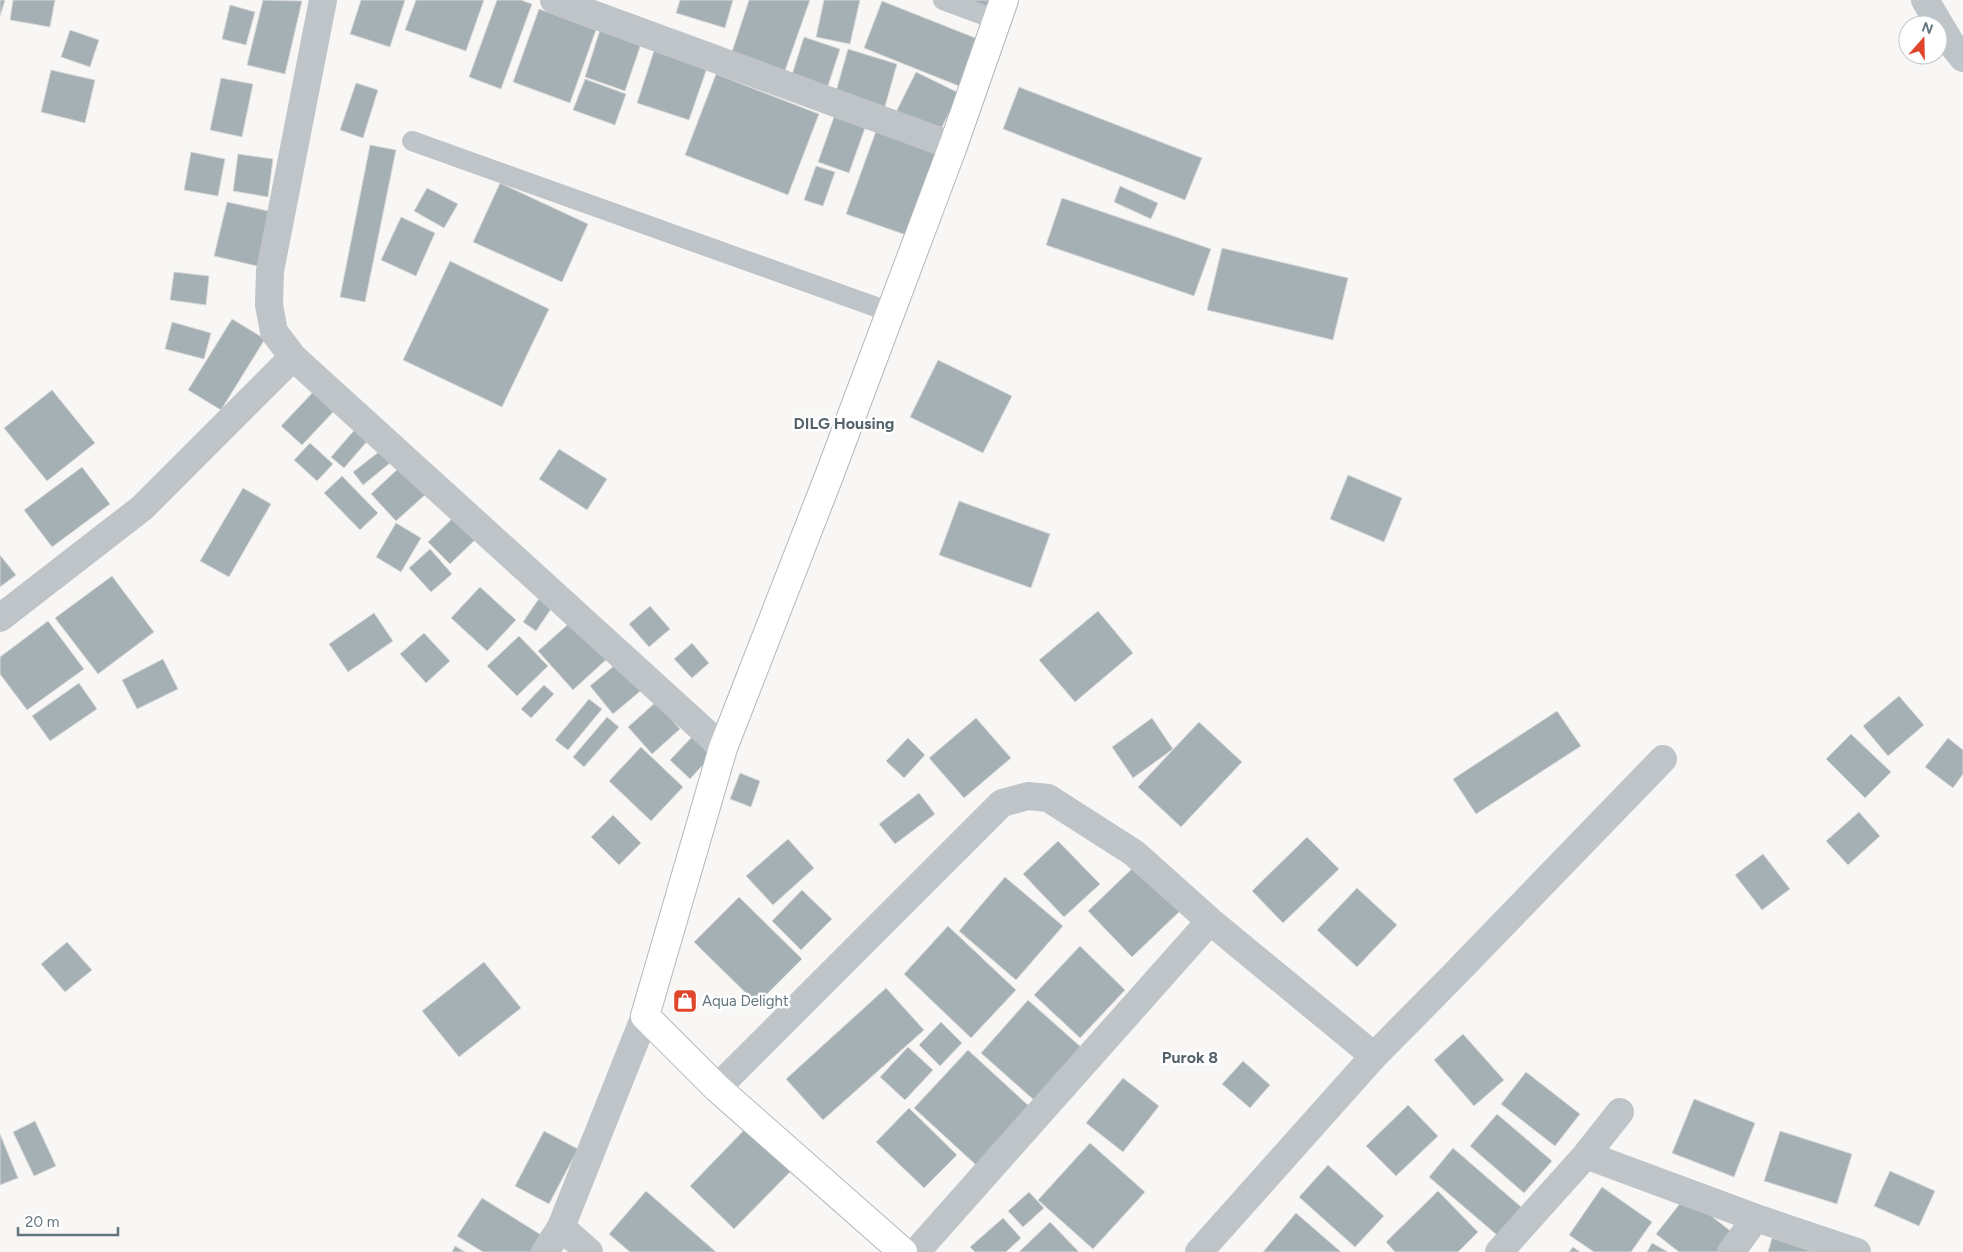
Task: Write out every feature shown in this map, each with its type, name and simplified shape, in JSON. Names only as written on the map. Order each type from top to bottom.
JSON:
[{"type":"street","points":[[323,0],[270,271],[269,305],[274,332],[293,357],[723,748]]},
{"type":"street","points":[[1925,0],[1950,42],[1963,58]]},
{"type":"street","points":[[564,2],[953,146]]},
{"type":"street","points":[[545,1252],[561,1227],[645,1016],[723,748],[829,476],[953,146],[1000,10]]},
{"type":"street","points":[[0,618],[142,508],[293,357]]},
{"type":"street","points":[[1199,1252],[1374,1056],[1454,976],[1663,759]]},
{"type":"street","points":[[717,1088],[1002,803],[1028,796],[1048,798],[1134,853],[1210,922],[1374,1056]]},
{"type":"street","points":[[916,1252],[1210,922]]},
{"type":"street","points":[[645,1016],[717,1088],[903,1252]]},
{"type":"street","points":[[1499,1252],[1586,1155],[1620,1112]]},
{"type":"street","points":[[1586,1155],[1756,1218],[1856,1252]]},
{"type":"street","points":[[1731,1252],[1756,1218]]},
{"type":"street","points":[[561,1227],[589,1252]]},
{"type":"lane","points":[[943,0],[1000,10]]},
{"type":"lane","points":[[412,141],[890,312]]},
{"type":"building","points":[[0,0],[5,0],[0,16]]},
{"type":"building","points":[[13,0],[55,0],[50,27],[10,20]]},
{"type":"building","points":[[263,0],[302,1],[285,74],[247,65]]},
{"type":"building","points":[[361,0],[405,0],[390,47],[350,34]]},
{"type":"building","points":[[416,0],[484,0],[466,51],[405,30]]},
{"type":"building","points":[[497,0],[521,0],[532,4],[501,89],[469,77]]},
{"type":"building","points":[[680,0],[733,0],[725,28],[676,13]]},
{"type":"building","points":[[749,0],[810,0],[782,79],[729,61]]},
{"type":"building","points":[[824,0],[860,0],[850,44],[816,37]]},
{"type":"building","points":[[965,0],[993,0],[989,10]]},
{"type":"building","points":[[882,1],[988,43],[969,90],[864,48]]},
{"type":"building","points":[[230,5],[255,12],[246,45],[222,39]]},
{"type":"building","points":[[539,9],[596,30],[570,103],[513,82]]},
{"type":"building","points":[[70,30],[99,40],[90,67],[61,57]]},
{"type":"building","points":[[600,30],[641,44],[625,91],[585,77]]},
{"type":"building","points":[[804,37],[840,49],[825,95],[789,84]]},
{"type":"building","points":[[848,49],[897,64],[884,110],[835,95]]},
{"type":"building","points":[[654,51],[707,68],[689,120],[637,103]]},
{"type":"building","points":[[51,70],[95,80],[85,123],[41,112]]},
{"type":"building","points":[[916,72],[959,93],[937,137],[894,116]]},
{"type":"building","points":[[716,74],[819,114],[788,195],[685,155]]},
{"type":"building","points":[[221,78],[253,84],[242,137],[210,130]]},
{"type":"building","points":[[585,79],[626,94],[615,125],[573,110]]},
{"type":"building","points":[[356,83],[378,90],[363,138],[340,130]]},
{"type":"building","points":[[1019,87],[1202,158],[1185,200],[1003,129]]},
{"type":"building","points":[[834,117],[865,128],[849,173],[818,162]]},
{"type":"building","points":[[876,131],[939,154],[909,236],[846,214]]},
{"type":"building","points":[[370,145],[396,150],[365,302],[340,297]]},
{"type":"building","points":[[191,152],[225,159],[218,196],[184,190]]},
{"type":"building","points":[[238,154],[273,159],[268,197],[233,191]]},
{"type":"building","points":[[816,166],[835,172],[823,206],[804,200]]},
{"type":"building","points":[[500,183],[588,224],[562,282],[473,242]]},
{"type":"building","points":[[1120,186],[1158,203],[1151,219],[1114,202]]},
{"type":"building","points":[[427,188],[458,204],[444,228],[414,211]]},
{"type":"building","points":[[1062,198],[1211,249],[1194,296],[1046,245]]},
{"type":"building","points":[[227,202],[273,212],[261,267],[214,256]]},
{"type":"building","points":[[401,217],[435,233],[416,276],[381,260]]},
{"type":"building","points":[[1222,248],[1348,278],[1333,340],[1207,310]]},
{"type":"building","points":[[450,261],[549,309],[502,407],[403,360]]},
{"type":"building","points":[[174,272],[209,276],[206,305],[170,300]]},
{"type":"building","points":[[232,319],[265,339],[221,410],[188,390]]},
{"type":"building","points":[[172,322],[211,333],[204,359],[165,349]]},
{"type":"building","points":[[938,360],[1012,396],[983,453],[910,417]]},
{"type":"building","points":[[316,389],[336,409],[302,445],[281,426]]},
{"type":"building","points":[[52,390],[95,443],[47,481],[4,428]]},
{"type":"building","points":[[357,427],[370,438],[344,468],[331,457]]},
{"type":"building","points":[[310,443],[333,464],[317,481],[294,460]]},
{"type":"building","points":[[559,449],[607,479],[587,510],[539,479]]},
{"type":"building","points":[[380,451],[390,463],[363,485],[353,472]]},
{"type":"building","points":[[401,466],[426,494],[396,521],[371,494]]},
{"type":"building","points":[[82,467],[110,504],[52,547],[24,510]]},
{"type":"building","points":[[1348,475],[1402,498],[1384,542],[1330,519]]},
{"type":"building","points":[[342,476],[378,513],[360,530],[324,493]]},
{"type":"building","points":[[243,488],[271,504],[229,577],[200,561]]},
{"type":"building","points":[[959,501],[1050,534],[1031,588],[939,555]]},
{"type":"building","points":[[457,514],[479,536],[450,564],[428,542]]},
{"type":"building","points":[[396,523],[421,538],[401,572],[376,557]]},
{"type":"building","points":[[430,549],[452,574],[431,592],[409,568]]},
{"type":"building","points":[[0,555],[16,575],[0,587]]},
{"type":"building","points":[[112,576],[154,632],[98,674],[55,618]]},
{"type":"building","points":[[480,587],[516,620],[487,651],[451,618]]},
{"type":"building","points":[[540,597],[553,606],[536,631],[523,622]]},
{"type":"building","points":[[650,606],[670,629],[649,647],[629,624]]},
{"type":"building","points":[[1098,611],[1133,653],[1075,702],[1039,660]]},
{"type":"building","points":[[374,613],[393,641],[348,672],[329,644]]},
{"type":"building","points":[[574,619],[609,657],[573,690],[538,651]]},
{"type":"building","points":[[48,621],[84,669],[27,710],[0,674],[0,657]]},
{"type":"building","points":[[424,633],[450,661],[426,683],[400,654]]},
{"type":"building","points":[[519,636],[548,666],[517,696],[487,666]]},
{"type":"building","points":[[692,643],[709,663],[692,678],[674,659]]},
{"type":"building","points":[[163,659],[178,689],[137,709],[122,680]]},
{"type":"building","points":[[621,660],[644,688],[613,714],[590,686]]},
{"type":"building","points":[[79,683],[97,709],[50,741],[32,716]]},
{"type":"building","points":[[544,685],[554,694],[531,718],[521,709]]},
{"type":"building","points":[[1899,696],[1924,725],[1888,756],[1863,726]]},
{"type":"building","points":[[589,699],[602,709],[568,750],[555,740]]},
{"type":"building","points":[[656,702],[680,729],[652,754],[628,727]]},
{"type":"building","points":[[1557,711],[1581,746],[1476,814],[1453,779]]},
{"type":"building","points":[[607,717],[619,727],[584,767],[573,757]]},
{"type":"building","points":[[976,718],[1011,758],[964,798],[929,758]]},
{"type":"building","points":[[1152,718],[1173,749],[1133,778],[1112,747]]},
{"type":"building","points":[[1199,722],[1242,762],[1181,827],[1138,787]]},
{"type":"building","points":[[1851,734],[1891,772],[1865,798],[1826,759]]},
{"type":"building","points":[[692,737],[711,756],[690,779],[670,760]]},
{"type":"building","points":[[908,738],[925,755],[904,778],[886,761]]},
{"type":"building","points":[[1948,738],[1963,750],[1963,774],[1953,788],[1925,767]]},
{"type":"building","points":[[641,747],[683,787],[651,821],[609,781]]},
{"type":"building","points":[[740,773],[760,781],[751,807],[730,799]]},
{"type":"building","points":[[919,793],[935,814],[895,844],[879,824]]},
{"type":"building","points":[[1859,812],[1880,836],[1848,865],[1826,841]]},
{"type":"building","points":[[613,815],[641,843],[619,865],[591,837]]},
{"type":"building","points":[[1307,837],[1339,869],[1283,923],[1252,891]]},
{"type":"building","points":[[788,839],[814,868],[773,905],[746,876]]},
{"type":"building","points":[[1058,841],[1100,884],[1064,917],[1023,874]]},
{"type":"building","points":[[1763,854],[1790,889],[1762,910],[1735,875]]},
{"type":"building","points":[[1137,864],[1181,910],[1132,957],[1088,911]]},
{"type":"building","points":[[1005,877],[1063,926],[1016,980],[959,931]]},
{"type":"building","points":[[1357,888],[1397,925],[1357,967],[1317,930]]},
{"type":"building","points":[[802,890],[832,919],[801,950],[772,921]]},
{"type":"building","points":[[739,897],[802,959],[757,1004],[694,942]]},
{"type":"building","points":[[948,926],[1016,990],[971,1038],[904,974]]},
{"type":"building","points":[[67,942],[92,970],[65,992],[41,964]]},
{"type":"building","points":[[1080,946],[1125,990],[1080,1038],[1034,995]]},
{"type":"building","points":[[484,962],[521,1008],[459,1057],[422,1011]]},
{"type":"building","points":[[886,988],[924,1030],[823,1120],[786,1079]]},
{"type":"building","points":[[1028,1000],[1082,1048],[1035,1101],[981,1053]]},
{"type":"building","points":[[941,1022],[962,1043],[940,1066],[919,1045]]},
{"type":"building","points":[[1463,1034],[1504,1080],[1474,1106],[1434,1060]]},
{"type":"building","points":[[908,1047],[933,1070],[905,1100],[880,1077]]},
{"type":"building","points":[[968,1050],[1030,1107],[976,1165],[914,1108]]},
{"type":"building","points":[[1243,1061],[1270,1085],[1250,1108],[1222,1084]]},
{"type":"building","points":[[1526,1072],[1580,1114],[1555,1146],[1501,1104]]},
{"type":"building","points":[[1123,1078],[1159,1106],[1123,1152],[1086,1123]]},
{"type":"building","points":[[1694,1099],[1755,1123],[1734,1177],[1672,1153]]},
{"type":"building","points":[[1408,1105],[1438,1136],[1396,1176],[1366,1146]]},
{"type":"building","points":[[909,1108],[957,1155],[924,1188],[876,1142]]},
{"type":"building","points":[[1497,1114],[1552,1161],[1524,1193],[1470,1146]]},
{"type":"building","points":[[35,1121],[56,1166],[34,1176],[13,1132]]},
{"type":"building","points":[[747,1127],[792,1170],[734,1229],[690,1186]]},
{"type":"building","points":[[544,1131],[578,1149],[549,1204],[515,1186]]},
{"type":"building","points":[[1780,1131],[1852,1154],[1837,1204],[1764,1181]]},
{"type":"building","points":[[0,1134],[18,1178],[0,1185]]},
{"type":"building","points":[[1090,1143],[1145,1192],[1093,1249],[1038,1200]]},
{"type":"building","points":[[1453,1148],[1528,1213],[1504,1241],[1429,1177]]},
{"type":"building","points":[[1328,1165],[1384,1216],[1355,1247],[1299,1197]]},
{"type":"building","points":[[1890,1171],[1935,1191],[1919,1226],[1874,1206]]},
{"type":"building","points":[[1602,1187],[1652,1222],[1631,1252],[1594,1252],[1569,1235]]},
{"type":"building","points":[[646,1191],[716,1252],[630,1252],[609,1234]]},
{"type":"building","points":[[1438,1191],[1478,1232],[1458,1252],[1395,1252],[1386,1242]]},
{"type":"building","points":[[1029,1192],[1044,1208],[1023,1227],[1008,1211]]},
{"type":"building","points":[[1686,1196],[1733,1233],[1718,1252],[1679,1252],[1656,1234]]},
{"type":"building","points":[[482,1198],[546,1238],[537,1252],[483,1252],[457,1236]]},
{"type":"building","points":[[1296,1213],[1341,1252],[1263,1252]]},
{"type":"building","points":[[1003,1218],[1021,1238],[1006,1252],[975,1252],[970,1247]]},
{"type":"building","points":[[1050,1222],[1079,1252],[1019,1252]]},
{"type":"building","points":[[1772,1238],[1814,1252],[1768,1252]]},
{"type":"building","points":[[1652,1243],[1668,1252],[1647,1252]]},
{"type":"building","points":[[455,1246],[465,1252],[452,1252]]},
{"type":"building","points":[[1573,1247],[1580,1252],[1569,1252]]},
{"type":"place","name":"Aqua Delight","points":[[685,1001]]},
{"type":"district","name":"DILG Housing","points":[[844,423]]},
{"type":"district","name":"Purok 8","points":[[1190,1057]]}]
